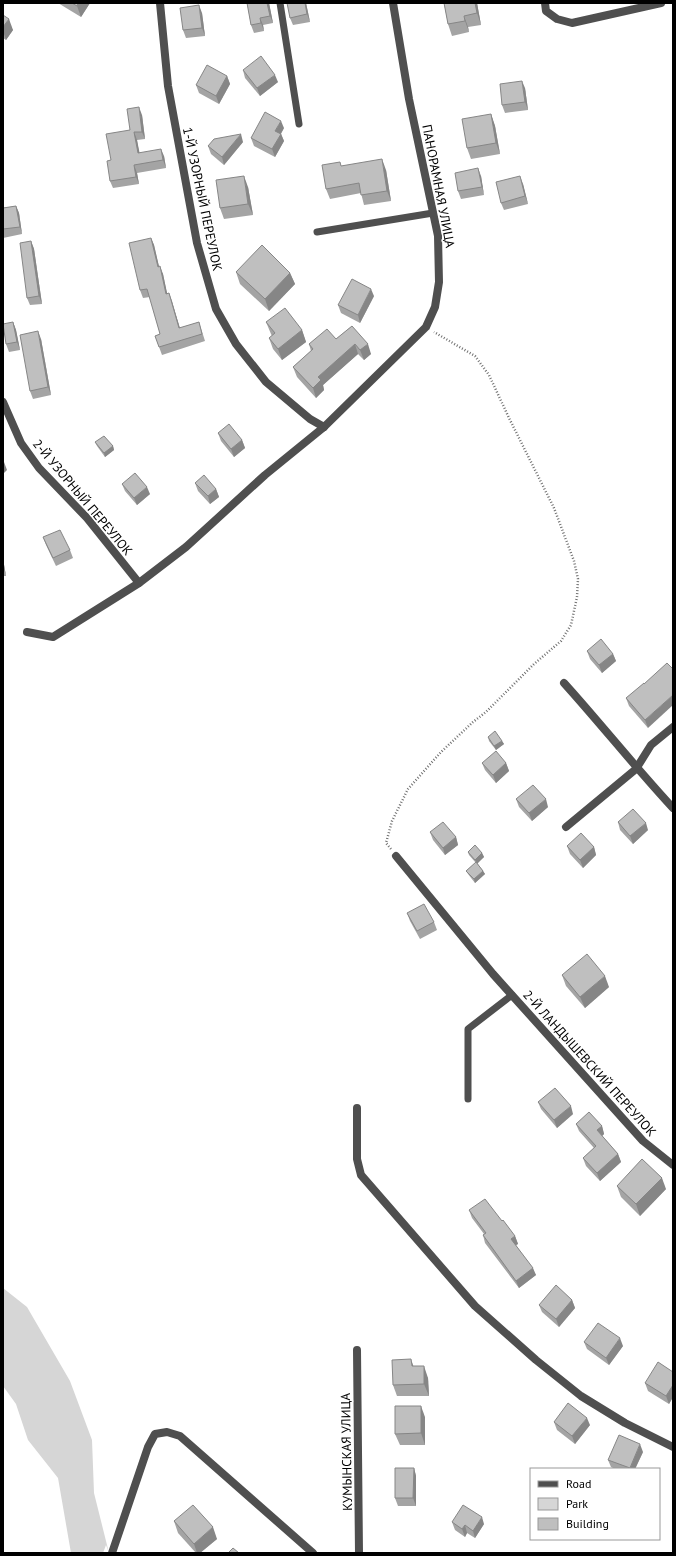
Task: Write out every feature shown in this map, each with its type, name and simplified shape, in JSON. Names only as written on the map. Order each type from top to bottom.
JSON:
[{"type":"street","name":"1-Й УЗОРНЫЙ ПЕРЕУЛОК","points":[[160,3],[168,86],[197,243],[216,309],[236,344],[266,382],[310,419],[324,427]]},
{"type":"street","name":"ПАНОРАМНАЯ УЛИЦА","points":[[27,632],[53,637],[140,583],[186,547],[265,475],[324,427],[426,327],[435,307],[439,282],[438,236],[409,99],[393,3]]},
{"type":"street","points":[[545,3],[546,11],[557,19],[572,23],[661,3]]},
{"type":"street","name":"2-Й УЗОРНЫЙ ПЕРЕУЛОК","points":[[3,402],[21,443],[39,468],[87,518],[140,583]]},
{"type":"street","points":[[564,683],[619,745],[636,769],[673,808]]},
{"type":"street","points":[[566,827],[636,769],[651,746],[673,727]]},
{"type":"street","name":"2-Й ЛАНДЫШЕВСКИЙ ПЕРЕУЛОК","points":[[396,856],[493,974],[643,1141],[673,1165]]},
{"type":"street","points":[[357,1108],[357,1159],[361,1175],[475,1306],[536,1360],[581,1396],[625,1423],[673,1446]]},
{"type":"street","name":"КУМЫНСКАЯ УЛИЦА","points":[[357,1350],[359,1553]]},
{"type":"street","points":[[112,1553],[148,1447],[155,1434],[167,1432],[180,1436],[314,1553]]},
{"type":"lane","points":[[280,3],[299,124]]},
{"type":"lane","points":[[317,232],[433,213]]},
{"type":"lane","points":[[468,1099],[468,1029],[512,995]]},
{"type":"path","points":[[396,856],[386,844],[392,821],[408,789],[441,752],[486,712],[534,664],[561,641],[571,625],[577,597],[578,579],[574,561],[559,521],[489,375],[475,356],[441,338],[426,327]]},
{"type":"green space","points":[[3,1288],[27,1307],[70,1381],[92,1440],[94,1493],[109,1553],[106,1545],[103,1553],[71,1553],[58,1478],[28,1440],[16,1404],[3,1386]]},
{"type":"building","points":[[247,3],[267,3],[270,16],[260,18],[261,23],[251,25]]},
{"type":"building","points":[[287,3],[305,3],[307,14],[290,18]]},
{"type":"building","points":[[444,3],[475,3],[477,13],[464,16],[465,21],[448,24]]},
{"type":"building","points":[[199,5],[202,28],[183,30],[180,8]]},
{"type":"building","points":[[3,15],[9,19],[3,27]]},
{"type":"building","points":[[261,56],[275,75],[257,88],[243,70]]},
{"type":"building","points":[[207,65],[227,76],[216,96],[196,85]]},
{"type":"building","points":[[522,81],[525,102],[502,105],[500,84]]},
{"type":"building","points":[[139,107],[142,132],[134,132],[138,153],[161,149],[163,160],[134,165],[136,177],[110,181],[107,161],[111,160],[106,134],[130,130],[127,109]]},
{"type":"building","points":[[265,112],[281,121],[275,131],[281,134],[272,149],[251,138]]},
{"type":"building","points":[[491,114],[496,143],[467,148],[462,119]]},
{"type":"building","points":[[241,134],[222,157],[208,146],[214,139]]},
{"type":"building","points":[[382,159],[387,191],[361,195],[359,183],[326,189],[322,165],[340,162],[341,166]]},
{"type":"building","points":[[478,168],[482,187],[458,191],[455,173]]},
{"type":"building","points":[[244,176],[248,204],[220,208],[216,180]]},
{"type":"building","points":[[520,176],[525,196],[501,203],[496,182]]},
{"type":"building","points":[[16,206],[20,227],[3,229],[3,208]]},
{"type":"building","points":[[151,238],[158,267],[160,266],[166,294],[169,293],[179,328],[199,322],[202,334],[159,347],[155,336],[160,334],[147,289],[140,290],[129,243]]},
{"type":"building","points":[[31,241],[39,296],[27,298],[20,243]]},
{"type":"building","points":[[262,245],[290,273],[265,299],[236,272]]},
{"type":"building","points":[[352,279],[371,289],[358,315],[338,305]]},
{"type":"building","points":[[285,308],[302,330],[278,349],[269,338],[275,333],[266,322]]},
{"type":"building","points":[[13,322],[17,342],[6,344],[3,324]]},
{"type":"building","points":[[352,326],[368,344],[360,350],[355,344],[318,377],[321,380],[313,388],[293,367],[313,349],[309,344],[327,329],[336,339]]},
{"type":"building","points":[[38,331],[48,387],[30,391],[20,335]]},
{"type":"building","points":[[229,424],[242,440],[231,449],[218,433]]},
{"type":"building","points":[[104,436],[113,446],[104,453],[95,442]]},
{"type":"building","points":[[135,473],[147,487],[134,498],[122,484]]},
{"type":"building","points":[[204,475],[216,489],[208,496],[195,483]]},
{"type":"building","points":[[60,530],[70,550],[53,558],[43,537]]},
{"type":"building","points":[[601,639],[613,654],[599,665],[587,651]]},
{"type":"building","points":[[667,663],[673,669],[673,695],[645,720],[626,698]]},
{"type":"building","points":[[495,731],[502,741],[494,746],[488,737]]},
{"type":"building","points":[[496,751],[506,763],[493,775],[482,763]]},
{"type":"building","points":[[533,785],[546,799],[529,813],[516,799]]},
{"type":"building","points":[[633,809],[646,823],[630,836],[618,822]]},
{"type":"building","points":[[443,822],[456,837],[443,848],[430,832]]},
{"type":"building","points":[[581,833],[594,847],[580,860],[567,846]]},
{"type":"building","points":[[475,845],[482,853],[475,860],[468,852]]},
{"type":"building","points":[[476,862],[483,871],[474,879],[466,871]]},
{"type":"building","points":[[424,904],[434,922],[417,931],[407,913]]},
{"type":"building","points":[[587,954],[605,976],[580,997],[562,975]]},
{"type":"building","points":[[555,1088],[571,1106],[554,1120],[538,1102]]},
{"type":"building","points":[[589,1112],[602,1126],[597,1130],[618,1154],[597,1173],[583,1158],[596,1146],[576,1124]]},
{"type":"building","points":[[642,1159],[662,1178],[636,1204],[617,1186]]},
{"type":"building","points":[[485,1199],[515,1236],[511,1239],[533,1268],[516,1281],[483,1235],[486,1233],[469,1210]]},
{"type":"building","points":[[556,1285],[572,1300],[556,1319],[539,1305]]},
{"type":"building","points":[[598,1323],[620,1338],[606,1358],[584,1342]]},
{"type":"building","points":[[411,1359],[412,1366],[424,1366],[424,1384],[393,1385],[392,1360]]},
{"type":"building","points":[[658,1362],[673,1372],[673,1385],[666,1396],[645,1383]]},
{"type":"building","points":[[568,1403],[587,1418],[572,1436],[554,1422]]},
{"type":"building","points":[[395,1406],[421,1406],[421,1433],[395,1434]]},
{"type":"building","points":[[619,1435],[640,1444],[630,1468],[608,1460]]},
{"type":"building","points":[[395,1468],[414,1468],[413,1498],[395,1498]]},
{"type":"building","points":[[193,1505],[213,1527],[194,1544],[174,1521]]},
{"type":"building","points":[[463,1505],[482,1517],[473,1531],[465,1525],[462,1529],[452,1522]]},
{"type":"building","points":[[233,1548],[239,1553],[228,1553]]}]
